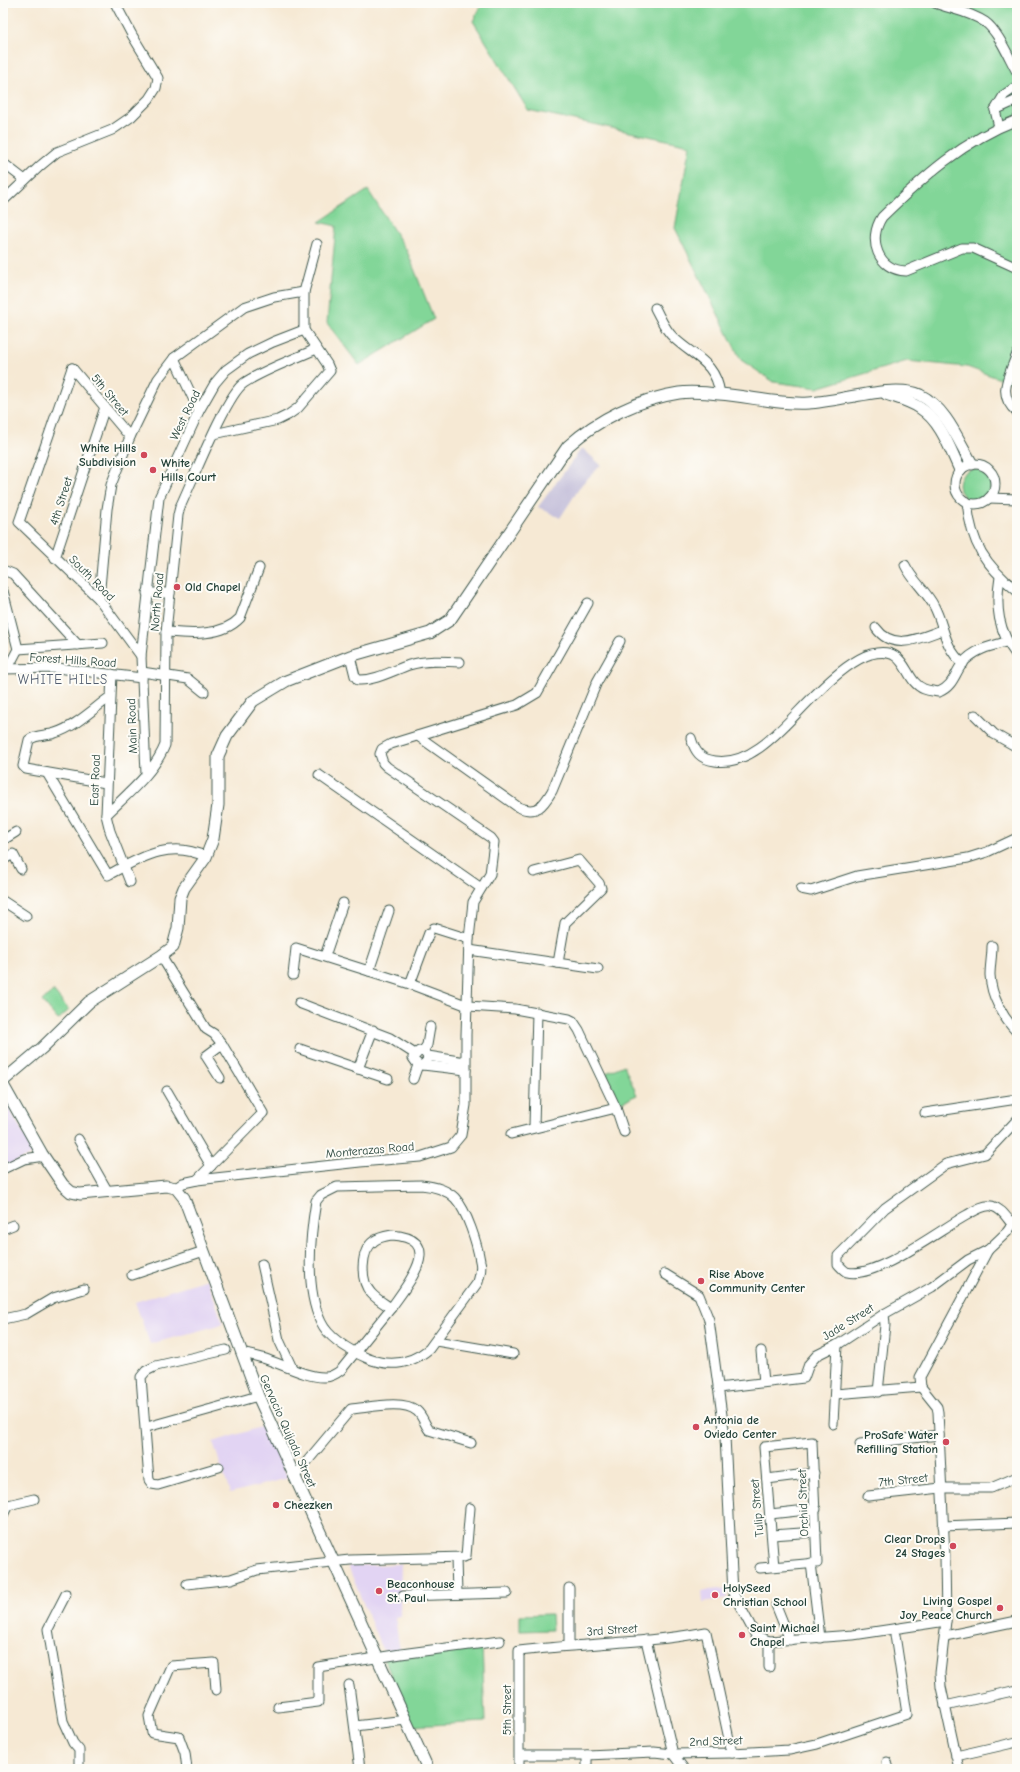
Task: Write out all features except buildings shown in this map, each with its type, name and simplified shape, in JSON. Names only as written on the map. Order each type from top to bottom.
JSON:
[{"type":"street","points":[[3,201],[57,152],[112,130],[131,117],[149,99],[156,88],[158,78],[115,3]]},
{"type":"street","points":[[935,3],[977,17],[986,22],[993,30],[1017,72]]},
{"type":"street","points":[[998,127],[995,110],[1004,95],[1017,86]]},
{"type":"street","points":[[995,110],[1017,100]]},
{"type":"street","points":[[1017,120],[998,127],[954,153],[891,209],[877,225],[874,237],[875,245],[884,261],[890,267],[900,271],[906,271],[962,248],[973,248],[1017,268]]},
{"type":"street","points":[[3,163],[25,180]]},
{"type":"street","points":[[214,434],[278,420],[288,415],[298,408],[330,371],[327,364],[304,330],[304,292],[317,244]]},
{"type":"street","points":[[99,599],[107,509],[111,485],[152,389],[174,358],[244,308],[274,297],[304,292]]},
{"type":"street","points":[[655,308],[667,331],[698,356],[712,370],[719,382],[720,394]]},
{"type":"street","name":"West Road","points":[[142,675],[141,656],[147,593],[159,498],[199,412],[215,383],[236,363],[272,342],[304,330]]},
{"type":"street","name":"North Road","points":[[106,815],[146,774],[165,746],[166,632],[178,515],[214,434],[234,394],[244,383],[316,349]]},
{"type":"street","points":[[1017,354],[1005,391],[1007,403],[1017,412]]},
{"type":"street","points":[[174,358],[199,412]]},
{"type":"street","name":"5th Street","points":[[20,522],[72,368],[130,438]]},
{"type":"street","points":[[3,1081],[42,1048],[89,1002],[161,956],[173,946],[178,928],[180,898],[184,888],[206,857],[213,838],[217,819],[218,756],[227,736],[253,701],[286,681],[350,656],[430,634],[450,620],[568,446],[585,431],[603,420],[651,401],[679,393],[720,394],[805,403],[883,393],[911,392],[932,402],[942,414],[972,464]]},
{"type":"street","points":[[883,393],[909,402],[921,408],[931,416],[960,470]]},
{"type":"street","name":"4th Street","points":[[55,558],[105,407]]},
{"type":"street","points":[[972,464],[985,466],[994,477],[995,486],[989,498],[979,504],[967,502],[957,493],[956,488],[956,479],[960,470],[972,464]]},
{"type":"street","points":[[989,498],[1017,499]]},
{"type":"street","points":[[967,502],[970,529],[975,540],[987,561],[1000,577],[1017,591]]},
{"type":"street","name":"South Road","points":[[20,522],[55,558],[99,599],[141,656]]},
{"type":"street","points":[[905,565],[908,572],[925,590],[935,607],[949,649],[962,664]]},
{"type":"street","points":[[166,632],[192,635],[206,633],[235,624],[240,618],[259,568]]},
{"type":"street","points":[[3,570],[13,574],[78,645]]},
{"type":"street","points":[[1000,577],[998,597],[1001,630],[1006,642],[1017,656]]},
{"type":"street","points":[[3,591],[18,649],[5,669]]},
{"type":"street","points":[[147,593],[170,593]]},
{"type":"street","points":[[418,736],[517,705],[537,693],[588,603]]},
{"type":"street","points":[[876,628],[881,635],[887,639],[909,642],[942,630]]},
{"type":"street","points":[[418,736],[518,807],[527,811],[536,810],[545,802],[552,791],[597,682],[620,640]]},
{"type":"street","points":[[691,738],[695,750],[710,760],[733,762],[762,746],[816,694],[860,658],[871,654],[890,654],[898,658],[906,667],[921,691],[939,692],[951,684],[962,664],[983,648],[1006,642]]},
{"type":"street","points":[[18,649],[103,643]]},
{"type":"street","points":[[350,656],[355,676],[358,680],[383,675],[411,664],[424,662],[460,662]]},
{"type":"street","name":"Forest Hills Road","points":[[5,669],[57,668],[112,674],[166,676],[188,679],[204,692]]},
{"type":"street","name":"East Road","points":[[112,674],[106,783],[106,815],[130,882]]},
{"type":"street","name":"Main Road","points":[[142,675],[146,774]]},
{"type":"street","points":[[106,783],[24,768],[29,740],[32,738],[53,734],[68,728],[110,697]]},
{"type":"street","points":[[975,715],[994,734],[1017,747]]},
{"type":"street","name":"Monterazas Road","points":[[176,1188],[183,1183],[198,1180],[360,1162],[420,1158],[451,1148],[461,1135],[466,1105],[466,1035],[469,939],[473,902],[490,874],[495,848],[491,838],[387,767],[380,758],[380,754],[386,746],[418,736]]},
{"type":"street","points":[[47,773],[108,875],[124,866],[154,853],[172,848],[188,850],[206,857]]},
{"type":"street","points":[[319,775],[481,888]]},
{"type":"street","points":[[3,840],[16,832]]},
{"type":"street","points":[[801,889],[811,891],[857,876],[968,858],[987,852],[1017,838]]},
{"type":"street","points":[[3,860],[13,854],[21,869]]},
{"type":"street","points":[[534,872],[579,860],[599,883],[601,888],[565,923],[558,963]]},
{"type":"street","points":[[3,901],[26,916]]},
{"type":"street","points":[[325,956],[343,903]]},
{"type":"street","points":[[369,971],[389,911]]},
{"type":"street","points":[[410,984],[431,930],[469,939]]},
{"type":"street","points":[[992,946],[990,976],[994,994],[1008,1023],[1017,1032]]},
{"type":"street","points":[[293,975],[296,948],[410,984],[468,1006],[537,1012],[569,1019],[576,1025],[616,1108],[624,1132]]},
{"type":"street","points":[[469,950],[598,969]]},
{"type":"street","points":[[161,956],[206,1029],[214,1034],[222,1044],[263,1113],[198,1180]]},
{"type":"street","points":[[299,1003],[373,1030],[422,1054],[466,1066]]},
{"type":"street","points":[[534,1127],[537,1012]]},
{"type":"street","points":[[430,1027],[427,1045],[422,1054],[413,1058],[421,1065],[466,1066]]},
{"type":"street","points":[[358,1068],[373,1030]]},
{"type":"street","points":[[220,1078],[206,1056],[222,1044]]},
{"type":"street","points":[[300,1049],[388,1079]]},
{"type":"street","points":[[413,1079],[421,1065],[427,1061],[422,1054]]},
{"type":"street","points":[[3,1085],[44,1156],[63,1185],[71,1192],[80,1194],[108,1192],[153,1186],[176,1188]]},
{"type":"street","points":[[167,1092],[211,1166]]},
{"type":"street","points":[[925,1113],[1017,1099]]},
{"type":"street","points":[[511,1134],[534,1127],[616,1108]]},
{"type":"street","points":[[959,1769],[944,1706],[940,1673],[946,1621],[937,1407],[921,1387],[920,1376],[988,1250],[1014,1221],[1000,1209],[991,1206],[980,1208],[948,1225],[884,1265],[867,1272],[847,1272],[838,1264],[838,1256],[885,1208],[946,1164],[985,1154],[1017,1120]]},
{"type":"street","points":[[78,1139],[108,1192]]},
{"type":"street","points":[[3,1169],[24,1159],[44,1156]]},
{"type":"street","points":[[434,1186],[454,1198],[461,1208],[480,1261],[478,1282],[436,1341],[420,1357],[401,1363],[377,1362],[354,1352],[333,1336],[321,1322],[312,1289],[310,1275],[316,1202],[320,1195],[337,1187],[434,1186]]},
{"type":"street","name":"Gervacio Quijada Street","points":[[176,1188],[184,1198],[258,1396],[428,1769]]},
{"type":"street","points":[[3,1229],[13,1225]]},
{"type":"street","points":[[242,1354],[252,1355],[318,1377],[330,1377],[341,1370],[391,1308],[416,1271],[420,1262],[420,1252],[417,1244],[410,1239],[392,1235],[374,1240],[367,1247],[364,1261],[365,1277],[369,1290],[391,1308]]},
{"type":"street","name":"Jade Street","points":[[718,1388],[804,1378],[809,1364],[817,1355],[837,1345],[884,1314],[932,1287],[968,1260],[988,1250]]},
{"type":"street","points":[[132,1275],[204,1251]]},
{"type":"street","points":[[262,1264],[279,1340],[292,1368]]},
{"type":"street","points":[[664,1274],[699,1295],[709,1320],[725,1437],[733,1593],[756,1636],[769,1641],[853,1636],[946,1621]]},
{"type":"street","points":[[3,1319],[26,1314],[53,1298],[84,1289]]},
{"type":"street","points":[[878,1392],[884,1314]]},
{"type":"street","points":[[436,1341],[513,1354]]},
{"type":"street","points":[[833,1424],[837,1345]]},
{"type":"street","points":[[219,1467],[158,1485],[152,1484],[150,1480],[141,1377],[146,1371],[156,1366],[226,1350]]},
{"type":"street","points":[[761,1351],[764,1382]]},
{"type":"street","points":[[835,1394],[878,1392],[921,1387]]},
{"type":"street","points":[[146,1427],[258,1396]]},
{"type":"street","points":[[294,1477],[350,1410],[394,1405],[404,1406],[417,1411],[429,1430],[471,1443]]},
{"type":"street","points":[[860,1444],[939,1435]]},
{"type":"street","name":"Orchid Street","points":[[764,1447],[812,1442],[816,1509],[814,1563],[820,1638]]},
{"type":"street","name":"Tulip Street","points":[[764,1447],[774,1567]]},
{"type":"street","points":[[767,1479],[814,1474]]},
{"type":"street","name":"7th Street","points":[[868,1496],[941,1488],[991,1488],[1017,1477]]},
{"type":"street","points":[[3,1515],[8,1505],[34,1500]]},
{"type":"street","points":[[187,1584],[231,1579],[257,1570],[333,1562],[357,1560],[456,1558],[466,1556],[470,1508]]},
{"type":"street","points":[[770,1514],[816,1509]]},
{"type":"street","points":[[943,1526],[1017,1523]]},
{"type":"street","points":[[772,1535],[816,1532]]},
{"type":"street","points":[[456,1558],[457,1594]]},
{"type":"street","points":[[760,1568],[814,1563]]},
{"type":"street","points":[[569,1645],[570,1588]]},
{"type":"street","points":[[403,1596],[507,1593]]},
{"type":"street","points":[[66,1594],[48,1629],[63,1720],[73,1743],[79,1750],[79,1769]]},
{"type":"street","points":[[776,1605],[790,1640]]},
{"type":"street","points":[[945,1636],[1017,1621]]},
{"type":"street","name":"3rd Street","points":[[519,1651],[569,1645],[679,1637],[706,1632],[732,1753]]},
{"type":"street","name":"2nd Street","points":[[520,1755],[587,1755],[654,1752],[673,1754],[732,1753],[789,1750],[817,1744],[907,1714],[895,1635]]},
{"type":"street","points":[[646,1640],[673,1754],[684,1769]]},
{"type":"street","points":[[278,1707],[318,1702],[318,1667],[500,1641]]},
{"type":"street","points":[[769,1641],[769,1667]]},
{"type":"street","name":"5th Street","points":[[519,1651],[518,1719],[520,1769]]},
{"type":"street","points":[[188,1769],[185,1753],[179,1737],[152,1733],[149,1716],[171,1666],[214,1663],[216,1690]]},
{"type":"street","points":[[349,1685],[360,1769]]},
{"type":"street","points":[[944,1706],[1017,1690]]},
{"type":"street","points":[[355,1726],[406,1720]]},
{"type":"street","points":[[956,1756],[1017,1742]]},
{"type":"street","points":[[587,1755],[587,1769]]},
{"type":"shaded area","points":[[582,448],[601,465],[582,484],[560,518],[538,507]]},
{"type":"shaded area","points":[[3,1097],[34,1153],[3,1168]]},
{"type":"shaded area","points":[[207,1279],[223,1324],[150,1344],[135,1302]]},
{"type":"shaded area","points":[[264,1426],[288,1478],[230,1493],[213,1442]]},
{"type":"shaded area","name":"Beaconhouse St. Paul","points":[[401,1564],[400,1616],[395,1617],[400,1652],[393,1653],[382,1649],[348,1566]]},
{"type":"shaded area","name":"HolySeed Christian School","points":[[727,1588],[728,1598],[703,1602],[702,1591]]},
{"type":"green space","points":[[483,3],[1017,3],[1017,385],[967,367],[907,361],[817,388],[774,382],[741,360],[675,228],[690,145],[528,110],[473,21]]},
{"type":"green space","points":[[368,190],[407,251],[434,319],[359,365],[327,323],[336,226],[319,222]]},
{"type":"green space","points":[[972,469],[978,469],[988,476],[991,485],[990,491],[984,498],[978,501],[972,501],[962,494],[959,488],[959,482],[966,472]]},
{"type":"green space","points":[[53,991],[69,1010],[58,1020],[42,1001]]},
{"type":"green space","points":[[624,1065],[637,1095],[619,1103],[606,1073]]},
{"type":"green space","points":[[551,1614],[552,1630],[520,1631],[520,1615]]},
{"type":"green space","points":[[482,1644],[485,1722],[413,1726],[384,1659]]},
{"type":"place","name":"White Hills Subdivision","points":[[144,455]]},
{"type":"place","name":"White Hills Court","points":[[153,470]]},
{"type":"place","name":"Old Chapel","points":[[177,587]]},
{"type":"place","name":"Rise Above Community Center","points":[[701,1281]]},
{"type":"place","name":"Antonia de Oviedo Center","points":[[696,1427]]},
{"type":"place","name":"ProSafe Water Refilling Station","points":[[946,1442]]},
{"type":"place","name":"Cheezken","points":[[276,1505]]},
{"type":"place","name":"Clear Drops 24 Stages","points":[[953,1546]]},
{"type":"place","name":"Beaconhouse St. Paul","points":[[379,1591]]},
{"type":"place","name":"HolySeed Christian School","points":[[715,1595]]},
{"type":"place","name":"Living Gospel Joy Peace Church","points":[[1000,1608]]},
{"type":"place","name":"Saint Michael Chapel","points":[[742,1635]]},
{"type":"district","name":"WHITE HILLS","points":[[63,679]]}]
